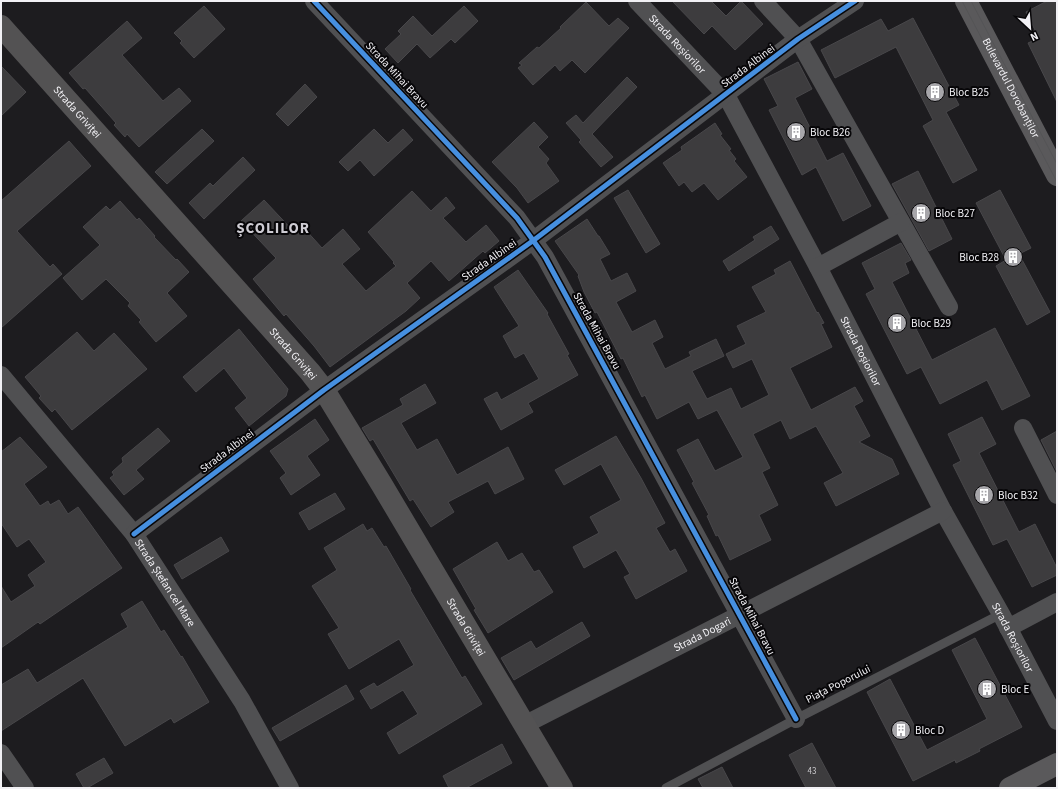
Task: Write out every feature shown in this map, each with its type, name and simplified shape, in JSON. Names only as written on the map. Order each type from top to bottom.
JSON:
[{"type":"main road","name":"Bulevardul Dorobanților","points":[[966,1],[1057,175]]},
{"type":"main road","name":"Strada Griviței","points":[[1,26],[305,366],[324,390],[562,788]]},
{"type":"main road","points":[[1010,788],[1057,764]]},
{"type":"street","name":"Strada Mihai Bravu","points":[[314,1],[517,218],[534,240],[602,359],[796,719]]},
{"type":"street","name":"Strada Roșiorilor","points":[[637,1],[726,95],[818,267],[943,511],[1057,721]]},
{"type":"street","points":[[763,1],[798,39],[949,307]]},
{"type":"street","name":"Strada Albinei","points":[[134,534],[324,390],[534,240],[798,39],[855,1]]},
{"type":"street","points":[[818,267],[901,222]]},
{"type":"street","name":"Strada Ștefan cel Mare","points":[[1,375],[134,534],[242,701],[290,788]]},
{"type":"street","points":[[1022,428],[1057,495]]},
{"type":"street","name":"Strada Dogari","points":[[524,725],[943,511]]},
{"type":"street","points":[[1004,621],[1057,602]]},
{"type":"street","points":[[1,753],[25,788]]},
{"type":"lane","name":"Piața Poporului","points":[[666,788],[796,719],[1004,621]]},
{"type":"building","points":[[672,1],[711,1],[726,16],[741,1],[763,24],[735,50],[712,26],[704,34]]},
{"type":"building","points":[[1047,1],[1057,1],[1057,102],[1028,43],[1039,38],[1026,12]]},
{"type":"building","points":[[586,2],[609,26],[618,18],[629,28],[585,73],[572,60],[560,71],[555,65],[533,85],[518,68],[522,65],[519,63],[537,47],[539,48],[561,28],[560,27]]},
{"type":"building","points":[[204,6],[225,29],[194,58],[180,43],[182,41],[174,33]]},
{"type":"building","points":[[464,6],[478,21],[455,43],[451,39],[430,58],[417,44],[398,63],[385,49],[401,34],[398,31],[413,16],[432,36]]},
{"type":"building","name":"Bloc B25","points":[[913,18],[959,105],[946,112],[977,170],[953,183],[923,126],[933,120],[896,47],[835,78],[821,50],[881,19],[888,31]]},
{"type":"building","points":[[127,21],[142,38],[122,55],[163,101],[179,88],[191,101],[139,147],[127,134],[125,137],[114,125],[116,123],[85,88],[83,89],[69,73]]},
{"type":"building","name":"Bloc B26","points":[[798,62],[812,89],[795,98],[827,161],[843,153],[871,206],[843,221],[816,167],[802,175],[769,110],[778,106],[764,79]]},
{"type":"building","points":[[1,66],[26,92],[1,116]]},
{"type":"building","points":[[627,77],[637,87],[592,134],[613,157],[601,167],[579,142],[581,140],[566,123],[576,115],[583,123]]},
{"type":"building","points":[[305,84],[317,97],[288,126],[276,114]]},
{"type":"building","points":[[534,122],[548,137],[538,147],[549,159],[546,163],[559,181],[528,203],[517,188],[492,162]]},
{"type":"building","points":[[715,123],[722,134],[720,135],[731,149],[729,150],[736,159],[734,161],[747,177],[718,200],[704,183],[692,192],[684,182],[679,186],[663,163],[682,150],[681,147]]},
{"type":"building","points":[[202,129],[214,141],[167,184],[155,172]]},
{"type":"building","points":[[374,129],[388,143],[403,129],[413,140],[374,176],[360,160],[348,171],[339,162]]},
{"type":"building","points":[[69,141],[91,166],[17,231],[50,267],[53,264],[62,274],[1,328],[1,201]]},
{"type":"building","points":[[243,157],[255,170],[204,219],[189,203],[210,183],[213,186]]},
{"type":"building","name":"Bloc B27","points":[[918,171],[952,239],[929,251],[892,184]]},
{"type":"building","points":[[628,190],[660,244],[646,253],[614,198]]},
{"type":"building","name":"Bloc B28","points":[[1000,190],[1031,248],[1019,254],[1050,312],[1027,325],[996,266],[1006,260],[976,203]]},
{"type":"building","points":[[412,191],[431,211],[446,197],[455,208],[443,218],[466,242],[486,225],[499,241],[485,253],[483,251],[449,281],[431,261],[407,283],[420,298],[406,311],[330,367],[286,314],[284,316],[253,279],[276,258],[241,221],[264,200],[296,234],[303,227],[322,248],[343,229],[360,249],[342,264],[366,291],[396,266],[368,232]]},
{"type":"building","points":[[120,201],[137,220],[139,218],[155,236],[154,237],[189,272],[167,293],[187,316],[156,342],[139,322],[141,320],[128,306],[130,303],[106,279],[82,300],[63,278],[100,245],[83,227],[106,206],[110,210]]},
{"type":"building","points":[[587,219],[610,254],[600,259],[611,281],[627,273],[636,291],[616,302],[632,332],[655,320],[663,337],[652,343],[665,369],[691,356],[689,352],[716,339],[724,356],[692,371],[707,399],[731,388],[741,409],[769,395],[752,359],[733,368],[726,354],[746,344],[737,326],[766,312],[752,287],[776,274],[774,270],[790,261],[817,313],[818,312],[824,323],[821,324],[832,347],[790,368],[811,410],[855,387],[863,401],[854,406],[870,436],[859,442],[892,459],[899,474],[836,506],[824,483],[843,473],[816,426],[790,439],[781,420],[753,434],[770,468],[762,472],[778,505],[759,515],[771,540],[730,560],[718,535],[716,536],[707,516],[709,515],[677,450],[698,439],[715,471],[743,457],[717,410],[698,419],[689,402],[657,419],[645,395],[642,397],[623,358],[621,359],[597,312],[595,313],[584,292],[578,276],[579,275],[555,241]]},
{"type":"building","points":[[771,226],[779,239],[729,271],[723,261],[755,240],[753,237]]},
{"type":"building","points":[[901,243],[911,260],[905,263],[909,273],[892,282],[932,360],[995,328],[1030,396],[1002,410],[987,380],[940,404],[921,367],[907,374],[866,294],[875,289],[862,263]]},
{"type":"building","points":[[518,270],[548,313],[547,314],[569,354],[567,355],[578,375],[528,403],[533,412],[501,430],[484,399],[497,392],[501,400],[539,379],[524,353],[515,358],[503,336],[519,326],[494,287]]},
{"type":"building","points":[[239,329],[288,389],[286,396],[249,426],[235,408],[247,398],[224,368],[196,392],[183,377]]},
{"type":"building","points":[[77,332],[94,351],[114,333],[147,369],[72,430],[55,409],[52,412],[39,398],[41,396],[25,377]]},
{"type":"building","points":[[425,384],[436,403],[401,423],[417,450],[437,439],[457,475],[508,447],[524,479],[495,494],[488,481],[448,502],[454,512],[431,527],[413,499],[410,501],[373,439],[370,441],[362,428],[403,405],[400,399]]},
{"type":"building","name":"Bloc B32","points":[[982,417],[996,444],[979,453],[1019,532],[1035,524],[1057,568],[1057,575],[1032,587],[1007,539],[993,545],[953,465],[961,461],[948,434]]},
{"type":"building","points":[[315,419],[329,440],[307,456],[320,475],[291,495],[280,478],[286,473],[270,451]]},
{"type":"building","points":[[158,428],[170,441],[136,470],[144,479],[124,495],[110,478],[114,475],[112,472],[123,462],[122,458]]},
{"type":"building","points":[[1057,431],[1057,472],[1041,440]]},
{"type":"building","points":[[616,436],[665,523],[656,528],[670,552],[675,549],[687,571],[636,599],[624,577],[630,574],[616,550],[584,568],[573,547],[599,533],[590,517],[621,500],[601,464],[564,485],[555,470]]},
{"type":"building","points":[[20,437],[47,467],[24,484],[40,506],[48,501],[50,505],[59,500],[68,514],[78,507],[122,568],[40,624],[38,622],[1,648],[1,586],[11,602],[35,586],[28,575],[46,562],[29,539],[17,547],[1,523],[1,452]]},
{"type":"building","points":[[335,493],[345,509],[309,530],[299,513]]},
{"type":"building","points":[[363,524],[367,531],[372,528],[384,547],[386,546],[462,678],[465,676],[482,704],[399,754],[387,733],[418,714],[403,690],[371,709],[360,691],[374,683],[377,687],[414,665],[399,639],[349,669],[328,634],[339,628],[312,586],[337,570],[324,548]]},
{"type":"building","points":[[221,537],[229,551],[182,579],[174,565]]},
{"type":"building","points":[[497,542],[508,561],[522,553],[534,572],[539,570],[553,592],[488,633],[474,610],[476,609],[453,569]]},
{"type":"building","points":[[142,601],[161,632],[164,630],[181,657],[182,656],[209,702],[174,723],[171,718],[125,746],[83,678],[1,731],[1,685],[28,669],[37,683],[128,627],[121,614]]},
{"type":"building","points":[[582,622],[590,636],[514,680],[501,658],[531,641],[536,649]]},
{"type":"building","points":[[975,638],[1022,727],[979,749],[980,751],[956,763],[955,760],[913,781],[867,692],[890,679],[927,750],[987,719],[952,650]]},
{"type":"building","points":[[346,685],[354,699],[280,741],[272,728]]},
{"type":"building","points":[[812,743],[836,788],[806,788],[789,755]]},
{"type":"building","points":[[502,744],[512,763],[466,788],[449,788],[443,776]]},
{"type":"building","points":[[104,758],[113,773],[87,788],[84,788],[76,774]]},
{"type":"building","points":[[722,767],[733,788],[703,788],[698,779]]},
{"type":"tram line","points":[[962,1],[1057,182]]},
{"type":"tram line","points":[[971,1],[1057,164]]},
{"type":"cycle path","points":[[314,1],[517,218],[545,257],[796,719]]},
{"type":"cycle path","points":[[134,534],[324,390],[534,240],[798,39],[855,1]]},
{"type":"place","name":"Bloc B25","points":[[935,92]]},
{"type":"place","name":"Bloc B26","points":[[796,132]]},
{"type":"place","name":"Bloc B27","points":[[921,213]]},
{"type":"place","name":"Bloc B28","points":[[1013,257]]},
{"type":"place","name":"Bloc B29","points":[[897,323]]},
{"type":"place","name":"Bloc B32","points":[[984,495]]},
{"type":"place","name":"Bloc E","points":[[987,689]]},
{"type":"place","name":"Bloc D","points":[[901,730]]},
{"type":"district","name":"ȘCOLILOR","points":[[273,228]]}]
